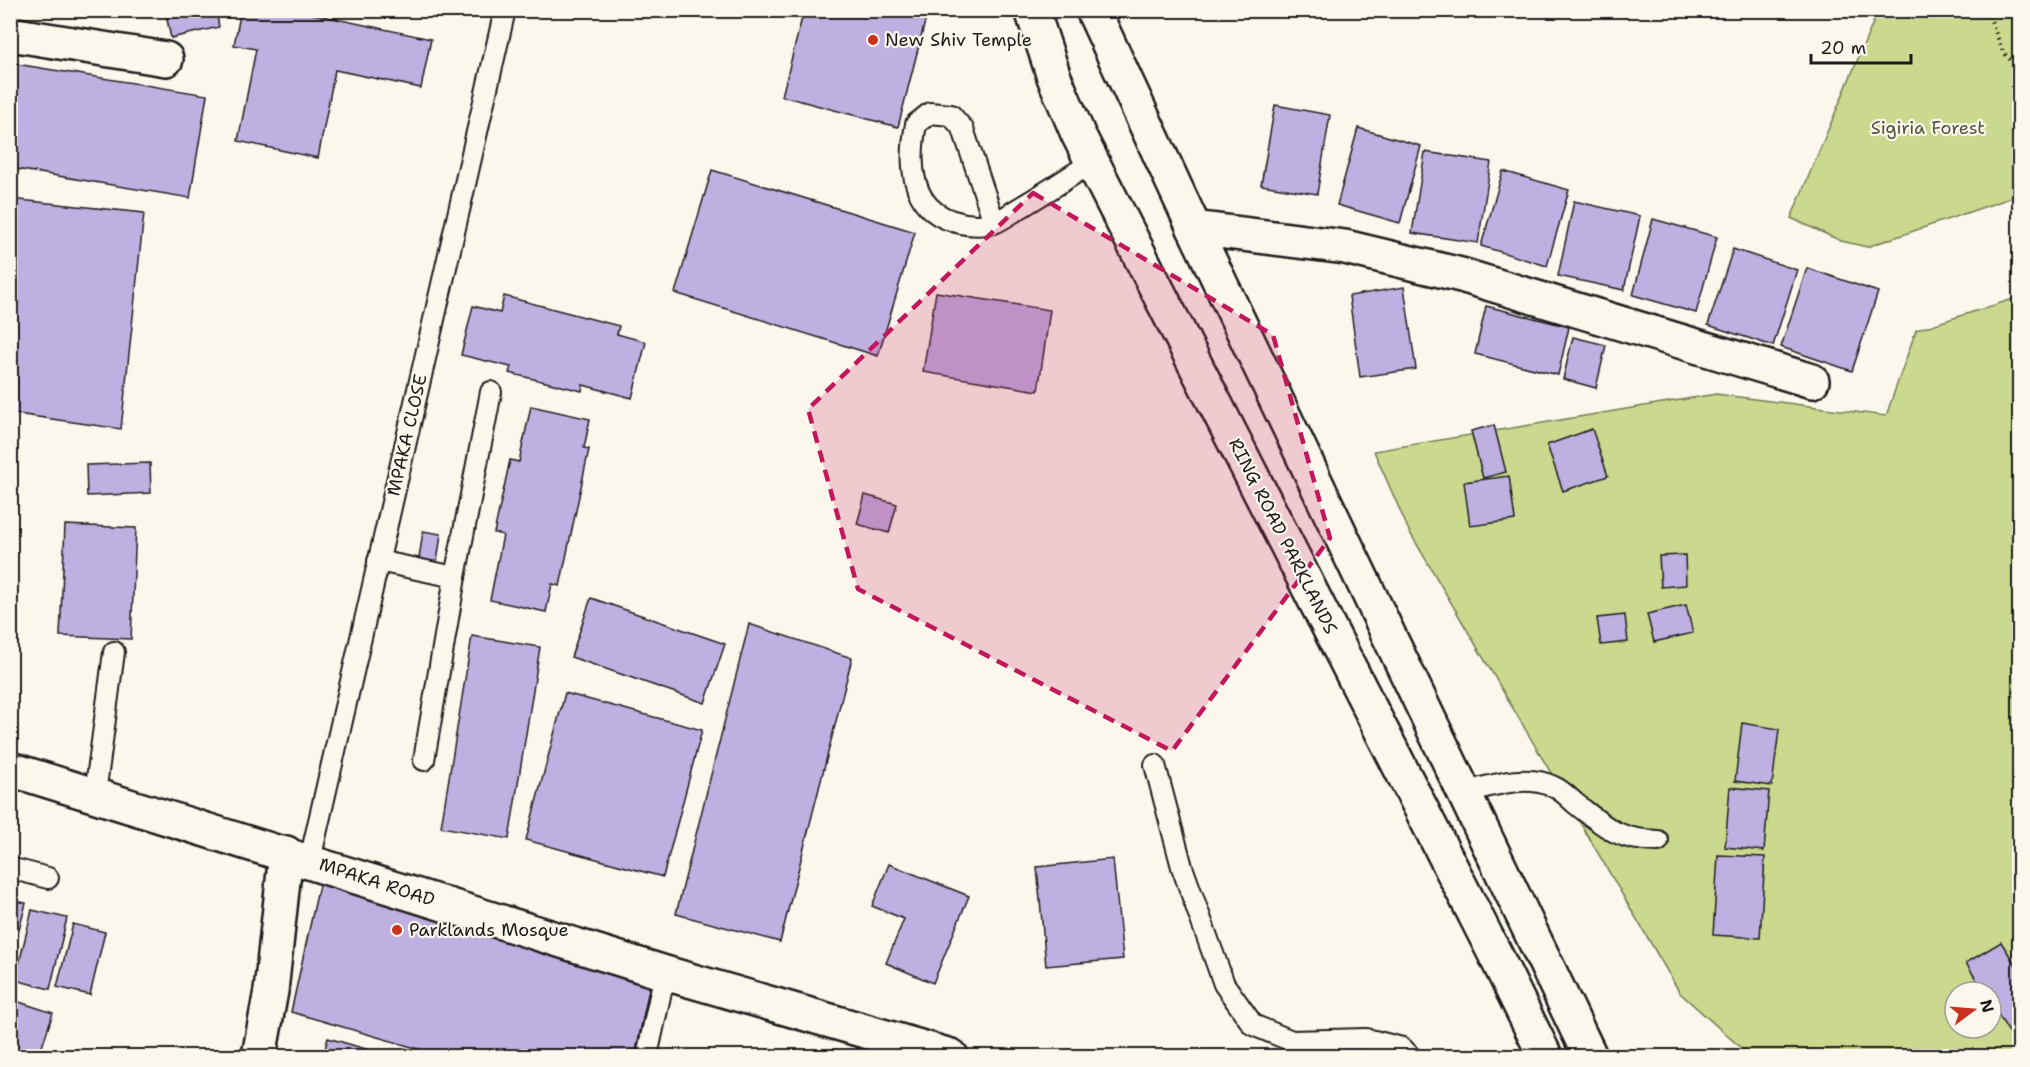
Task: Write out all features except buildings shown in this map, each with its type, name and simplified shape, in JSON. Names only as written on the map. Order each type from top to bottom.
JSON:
[{"type":"street","name":"RING ROAD PARKLANDS","points":[[1032,10],[1054,77],[1092,162],[1545,1056]]},
{"type":"street","points":[[1093,10],[1194,228],[1590,1056]]},
{"type":"street","points":[[10,34],[166,59]]},
{"type":"street","points":[[1194,228],[1345,247],[1461,275],[1812,381]]},
{"type":"street","name":"MPAKA ROAD","points":[[10,769],[665,973],[945,1056]]},
{"type":"street","points":[[259,1056],[298,857]]},
{"type":"lane","name":"MPAKA CLOSE","points":[[298,857],[378,561],[505,10]]},
{"type":"lane","points":[[994,222],[963,129],[951,115],[930,113],[916,124],[911,148],[916,188],[927,207],[946,219],[965,225],[994,222],[1092,162]]},
{"type":"lane","points":[[424,760],[455,577],[491,392]]},
{"type":"lane","points":[[378,561],[455,577]]},
{"type":"lane","points":[[95,794],[114,652]]},
{"type":"lane","points":[[1155,765],[1182,867],[1224,984],[1253,1025],[1292,1041],[1366,1040],[1402,1048],[1410,1056]]},
{"type":"lane","points":[[1463,793],[1528,781],[1554,787],[1605,826],[1625,838],[1658,842]]},
{"type":"lane","points":[[10,868],[48,878]]},
{"type":"lane","points":[[647,1056],[665,973]]},
{"type":"path","points":[[1987,10],[2003,52],[2019,70]]},
{"type":"highlighted area","points":[[1033,193],[1273,335],[1330,538],[1172,751],[858,589],[808,409]]},
{"type":"green space","name":"Sigiria Forest","points":[[1878,11],[2019,11],[2019,195],[1867,247],[1841,241],[1791,218]]},
{"type":"green space","points":[[2019,297],[2019,1056],[1750,1056],[1680,993],[1409,531],[1374,451],[1716,394],[1886,416],[1916,330]]},
{"type":"place","name":"New Shiv Temple","points":[[873,40]]},
{"type":"place","name":"Parklands Mosque","points":[[397,930]]}]
